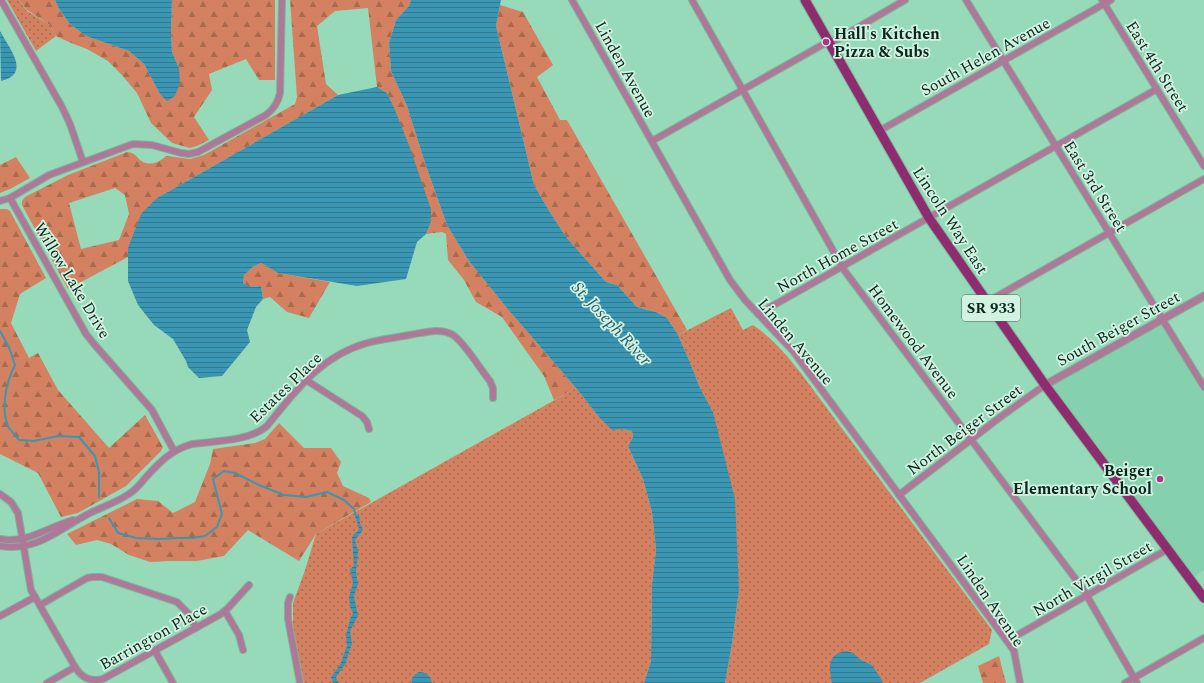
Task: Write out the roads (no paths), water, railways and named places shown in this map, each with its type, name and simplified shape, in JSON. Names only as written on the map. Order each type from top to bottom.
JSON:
[{"type":"main road","name":"Lincoln Way East","points":[[805,0],[929,218],[1045,385],[1204,598]]},
{"type":"street","points":[[1,0],[62,107],[70,124],[83,162]]},
{"type":"street","points":[[0,201],[10,198],[49,175],[133,144],[152,145],[181,154],[198,152],[266,115],[274,109],[278,102],[280,93],[282,0]]},
{"type":"street","name":"Linden Avenue","points":[[572,0],[730,280],[745,300],[793,351],[1007,641],[1014,651],[1020,683]]},
{"type":"street","name":"Homewood Avenue","points":[[692,0],[842,267],[1087,595],[1135,680]]},
{"type":"street","points":[[652,141],[829,42],[838,39],[905,0]]},
{"type":"street","name":"East 3rd Street","points":[[966,0],[1204,387]]},
{"type":"street","name":"South Helen Avenue","points":[[879,131],[1003,61],[1103,2],[1111,0]]},
{"type":"street","name":"East 4th Street","points":[[1103,2],[1204,166]]},
{"type":"street","name":"North Home Street","points":[[758,314],[1157,89]]},
{"type":"street","points":[[987,302],[1204,179]]},
{"type":"street","name":"Willow Lake Drive","points":[[10,198],[86,334],[152,410],[174,451]]},
{"type":"street","name":"South Beiger Street","points":[[1045,385],[1204,296]]},
{"type":"street","name":"Estates Place","points":[[24,547],[37,543],[78,519],[133,491],[160,460],[174,451],[192,444],[248,436],[261,431],[306,380],[324,364],[339,355],[366,343],[434,331],[442,331],[452,335],[461,342],[490,381],[493,388],[493,398]]},
{"type":"street","points":[[306,380],[362,416],[367,422],[369,429]]},
{"type":"street","name":"North Beiger Street","points":[[900,495],[1045,385]]},
{"type":"street","name":"Barrington Place","points":[[0,494],[11,502],[16,508],[20,518],[30,585],[35,597],[75,667],[81,675],[87,679],[98,682],[196,628],[225,611],[249,585]]},
{"type":"street","name":"Estates Place","points":[[0,539],[23,539],[78,519]]},
{"type":"street","points":[[0,546],[15,548],[24,547]]},
{"type":"street","name":"North Virgil Street","points":[[1007,641],[1168,549]]},
{"type":"street","points":[[40,605],[87,578],[102,577],[177,602],[188,613],[196,628]]},
{"type":"street","points":[[290,596],[288,603],[288,619],[300,683]]},
{"type":"street","points":[[0,616],[35,597]]},
{"type":"street","points":[[225,611],[239,635],[243,650]]},
{"type":"street","points":[[1125,683],[1135,680],[1204,638]]},
{"type":"street","points":[[155,651],[173,683]]},
{"type":"street","points":[[46,683],[75,667]]},
{"type":"water","points":[[55,0],[172,0],[172,52],[179,68],[180,83],[175,96],[167,101],[160,94],[144,64],[129,51],[86,36],[70,24],[59,9]]},
{"type":"water","name":"St. Joseph River","points":[[411,0],[501,0],[496,26],[534,185],[566,237],[606,282],[617,285],[637,307],[656,312],[667,318],[678,335],[700,388],[713,412],[735,499],[739,590],[725,683],[644,683],[651,661],[652,584],[656,550],[652,512],[643,479],[628,446],[633,437],[632,431],[622,429],[612,430],[599,417],[469,261],[447,225],[407,106],[391,71],[389,43],[396,20],[409,6]]},
{"type":"water","points":[[0,31],[16,60],[17,67],[15,73],[10,78],[1,81]]},
{"type":"water","points":[[377,87],[387,93],[393,105],[410,148],[431,209],[431,222],[426,234],[417,242],[406,279],[357,286],[278,273],[261,263],[254,266],[244,275],[243,283],[250,287],[261,286],[263,299],[256,307],[247,330],[250,342],[222,376],[199,378],[188,367],[173,339],[154,325],[138,305],[128,281],[128,248],[141,214],[157,198],[338,95]]},
{"type":"water","points":[[359,514],[360,523],[363,530],[355,540],[358,551],[356,572],[358,584],[354,596],[358,616],[350,631],[352,644],[346,663],[336,677],[338,683],[333,683],[331,677],[340,665],[347,646],[346,635],[353,613],[350,607],[349,597],[353,583],[350,569],[354,566],[352,538],[359,528],[355,516]]},
{"type":"water","points":[[846,651],[853,653],[861,660],[872,665],[882,680],[882,683],[832,683],[830,667],[832,658],[835,655]]},
{"type":"water","points":[[419,672],[428,675],[432,683],[412,683],[412,678]]},
{"type":"waterway","points":[[0,331],[9,347],[15,365],[9,379],[5,396],[5,413],[9,428],[19,440],[34,441],[58,436],[79,437],[95,456],[99,472],[99,497]]},
{"type":"waterway","points":[[109,518],[118,533],[136,538],[159,539],[205,536],[217,527],[222,514],[213,479],[224,471],[235,473],[284,495],[306,497],[327,492],[344,500],[354,509],[356,516]]},
{"type":"place","name":"Hall's Kitchen Pizza & Subs","points":[[826,42]]},
{"type":"place","name":"Beiger Elementary School","points":[[1160,479]]}]
